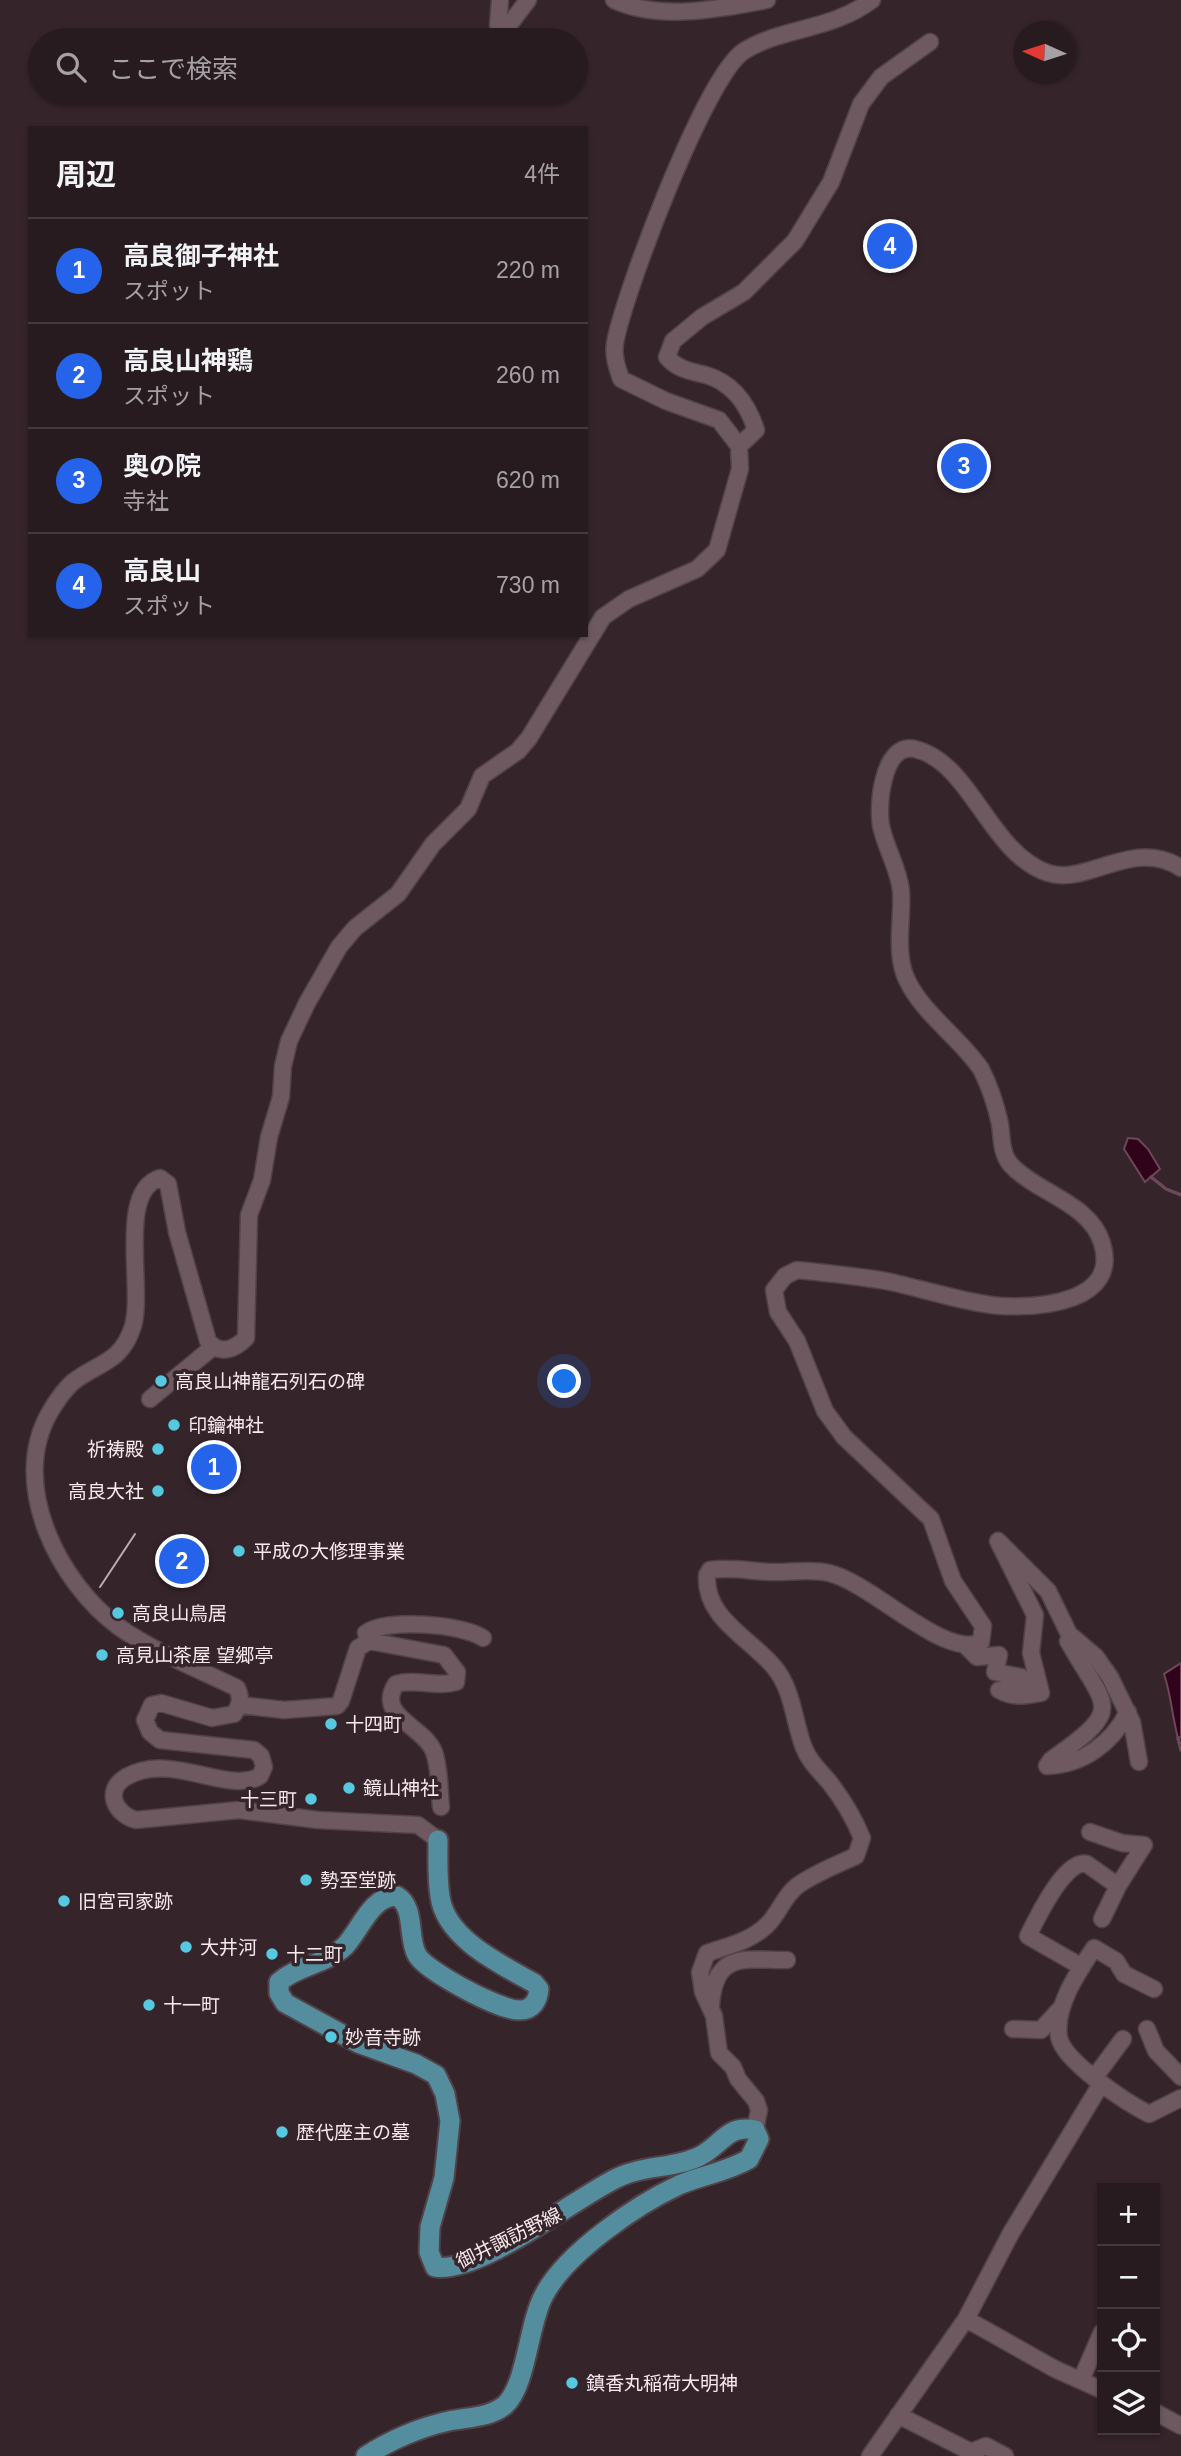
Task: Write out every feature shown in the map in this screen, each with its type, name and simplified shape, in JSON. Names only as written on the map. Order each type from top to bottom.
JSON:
[{"type":"main road","name":"御井諏訪野線","points":[[438,1840],[440,1897],[447,1919],[461,1936],[534,1983],[539,1989],[538,1998],[533,2005],[517,2011],[498,2005],[427,1967],[413,1947],[409,1914],[403,1899],[397,1895],[380,1900],[346,1945],[326,1962],[288,1974],[279,1982],[279,1993],[285,2003],[358,2043],[416,2064],[436,2075],[445,2094],[450,2121],[444,2178],[430,2227],[429,2252],[435,2267],[446,2268],[476,2258],[555,2216],[619,2176],[676,2165],[702,2155],[733,2129],[742,2127],[754,2130]]},
{"type":"main road","points":[[366,2456],[409,2434],[447,2421],[492,2413],[507,2403],[515,2389],[533,2321],[544,2294],[575,2258],[594,2239],[659,2196],[749,2159],[758,2139],[754,2130]]},
{"type":"street","points":[[500,0],[498,25],[504,28]]},
{"type":"street","points":[[507,28],[528,0]]},
{"type":"street","points":[[614,0],[644,9],[685,10],[767,0]]},
{"type":"street","points":[[438,1840],[418,1825],[318,1820],[239,1810],[136,1820],[124,1817],[116,1809],[114,1797],[117,1784],[128,1776],[161,1768],[190,1770],[240,1782],[251,1781],[260,1776],[264,1767],[261,1756],[254,1750],[160,1740],[149,1732],[145,1720],[152,1705],[161,1703],[212,1718],[234,1714],[240,1705],[237,1688],[149,1644],[105,1615],[83,1596],[58,1556],[42,1518],[35,1475],[37,1447],[50,1413],[73,1383],[107,1364],[124,1346],[138,1301],[135,1216],[139,1196],[150,1181],[160,1178],[168,1184],[177,1232],[208,1341],[213,1347],[223,1350],[237,1347],[246,1338],[249,1215],[262,1180],[269,1137],[282,1097],[283,1066],[289,1041],[339,947],[355,928],[398,894],[433,844],[468,809],[482,776],[518,751],[529,738],[603,617],[629,599],[697,569],[717,550],[740,469],[739,446],[719,420],[666,401],[621,379],[616,365],[615,345],[623,313],[672,177],[716,87],[733,60],[745,50],[855,13],[872,0]]},
{"type":"street","points":[[739,446],[755,430],[741,399],[722,382],[673,364],[667,358],[668,350],[673,341],[702,317],[744,292],[795,241],[831,182],[861,104],[881,77],[930,42]]},
{"type":"street","points":[[999,1655],[983,1639],[983,1626],[953,1581],[931,1519],[844,1437],[825,1411],[797,1341],[778,1312],[774,1290],[785,1276],[797,1270],[852,1275],[999,1306],[1021,1306],[1085,1294],[1096,1284],[1103,1271],[1102,1241],[1081,1213],[1024,1177],[1009,1163],[1003,1152],[989,1086],[981,1069],[907,980],[902,961],[901,888],[879,815],[887,767],[898,752],[906,749],[915,749],[945,765],[1015,853],[1047,873],[1069,873],[1118,861],[1146,858],[1164,859],[1181,868]]},
{"type":"street","points":[[150,1399],[213,1347]]},
{"type":"street","points":[[999,1655],[995,1672],[1021,1676],[1031,1684],[999,1690],[1007,1695],[1041,1693],[1031,1653],[1035,1615],[998,1541],[1048,1591],[1057,1604],[1065,1636],[1098,1686],[1102,1711],[1098,1722],[1047,1766],[1065,1766],[1104,1744],[1119,1730],[1128,1712]]},
{"type":"street","points":[[711,2005],[703,1992],[700,1972],[707,1953],[750,1938],[769,1924],[779,1905],[794,1888],[811,1876],[856,1856],[862,1839],[850,1812],[829,1782],[814,1767],[804,1748],[785,1687],[776,1669],[720,1615],[711,1602],[707,1575],[710,1570],[743,1568],[829,1573],[883,1599],[935,1636],[967,1646],[974,1646],[983,1639]]},
{"type":"street","points":[[1062,1621],[1069,1634],[1096,1657],[1110,1677],[1128,1712],[1139,1762]]},
{"type":"street","points":[[369,1641],[366,1633],[373,1628],[398,1623],[432,1626],[476,1634],[482,1638]]},
{"type":"street","points":[[240,1705],[284,1710],[337,1706],[358,1648],[369,1641],[444,1655],[457,1672],[456,1682],[447,1685],[406,1681],[396,1684],[390,1692],[392,1711],[428,1740],[435,1754],[441,1807]]},
{"type":"street","points":[[967,1646],[977,1657],[999,1655]]},
{"type":"street","points":[[1090,1832],[1122,1843],[1144,1845],[1118,1886],[1102,1919]]},
{"type":"street","points":[[1082,1967],[1028,1936],[1050,1893],[1082,1862],[1118,1886]]},
{"type":"street","points":[[1013,2029],[1041,2029],[1062,2007],[1094,1948],[1116,1961],[1124,1974],[1154,1989]]},
{"type":"street","points":[[754,2130],[759,2110],[756,2101],[738,2079],[733,2067],[719,2053],[711,2005],[713,1981],[725,1966],[737,1959],[787,1960]]},
{"type":"street","points":[[1062,2007],[1058,2035],[1061,2045],[1097,2081],[1149,2114],[1181,2098]]},
{"type":"street","points":[[1147,2029],[1156,2051],[1181,2077]]},
{"type":"street","points":[[870,2456],[966,2319],[1011,2233],[1123,2039]]},
{"type":"street","points":[[966,2319],[1097,2388]]},
{"type":"street","points":[[1081,2380],[1097,2343]]},
{"type":"street","points":[[898,2415],[971,2452],[986,2446],[1005,2456]]},
{"type":"street","points":[[1160,2415],[1181,2426]]},
{"type":"shaded area","points":[[1128,1138],[1138,1139],[1148,1149],[1160,1169],[1145,1182],[1124,1149]]},
{"type":"shaded area","points":[[1181,1663],[1181,1737],[1178,1738],[1164,1674]]},
{"type":"waterway","points":[[1151,1177],[1166,1189],[1181,1195]]},
{"type":"waterway","points":[[1178,1738],[1181,1750]]},
{"type":"tram line","points":[[100,1587],[135,1534]]},
{"type":"place","name":"高良山","points":[[890,246]]},
{"type":"place","name":"奥の院","points":[[964,466]]},
{"type":"place","name":"高良山神龍石列石の碑","points":[[161,1381]]},
{"type":"place","name":"印鑰神社","points":[[174,1425]]},
{"type":"place","name":"祈祷殿","points":[[158,1449]]},
{"type":"place","name":"高良御子神社","points":[[214,1467]]},
{"type":"place","name":"高良大社","points":[[158,1491]]},
{"type":"place","name":"平成の大修理事業","points":[[239,1551]]},
{"type":"place","name":"高良山神鶏","points":[[182,1561]]},
{"type":"place","name":"高良山鳥居","points":[[118,1613]]},
{"type":"place","name":"高見山茶屋 望郷亭","points":[[102,1655]]},
{"type":"place","name":"十四町","points":[[331,1724]]},
{"type":"place","name":"鏡山神社","points":[[349,1788]]},
{"type":"place","name":"十三町","points":[[311,1799]]},
{"type":"place","name":"勢至堂跡","points":[[306,1880]]},
{"type":"place","name":"旧宮司家跡","points":[[64,1901]]},
{"type":"place","name":"大井河","points":[[186,1947]]},
{"type":"place","name":"十二町","points":[[272,1954]]},
{"type":"place","name":"十一町","points":[[149,2005]]},
{"type":"place","name":"妙音寺跡","points":[[331,2037]]},
{"type":"place","name":"歴代座主の墓","points":[[282,2132]]},
{"type":"place","name":"鎮香丸稲荷大明神","points":[[572,2383]]}]
